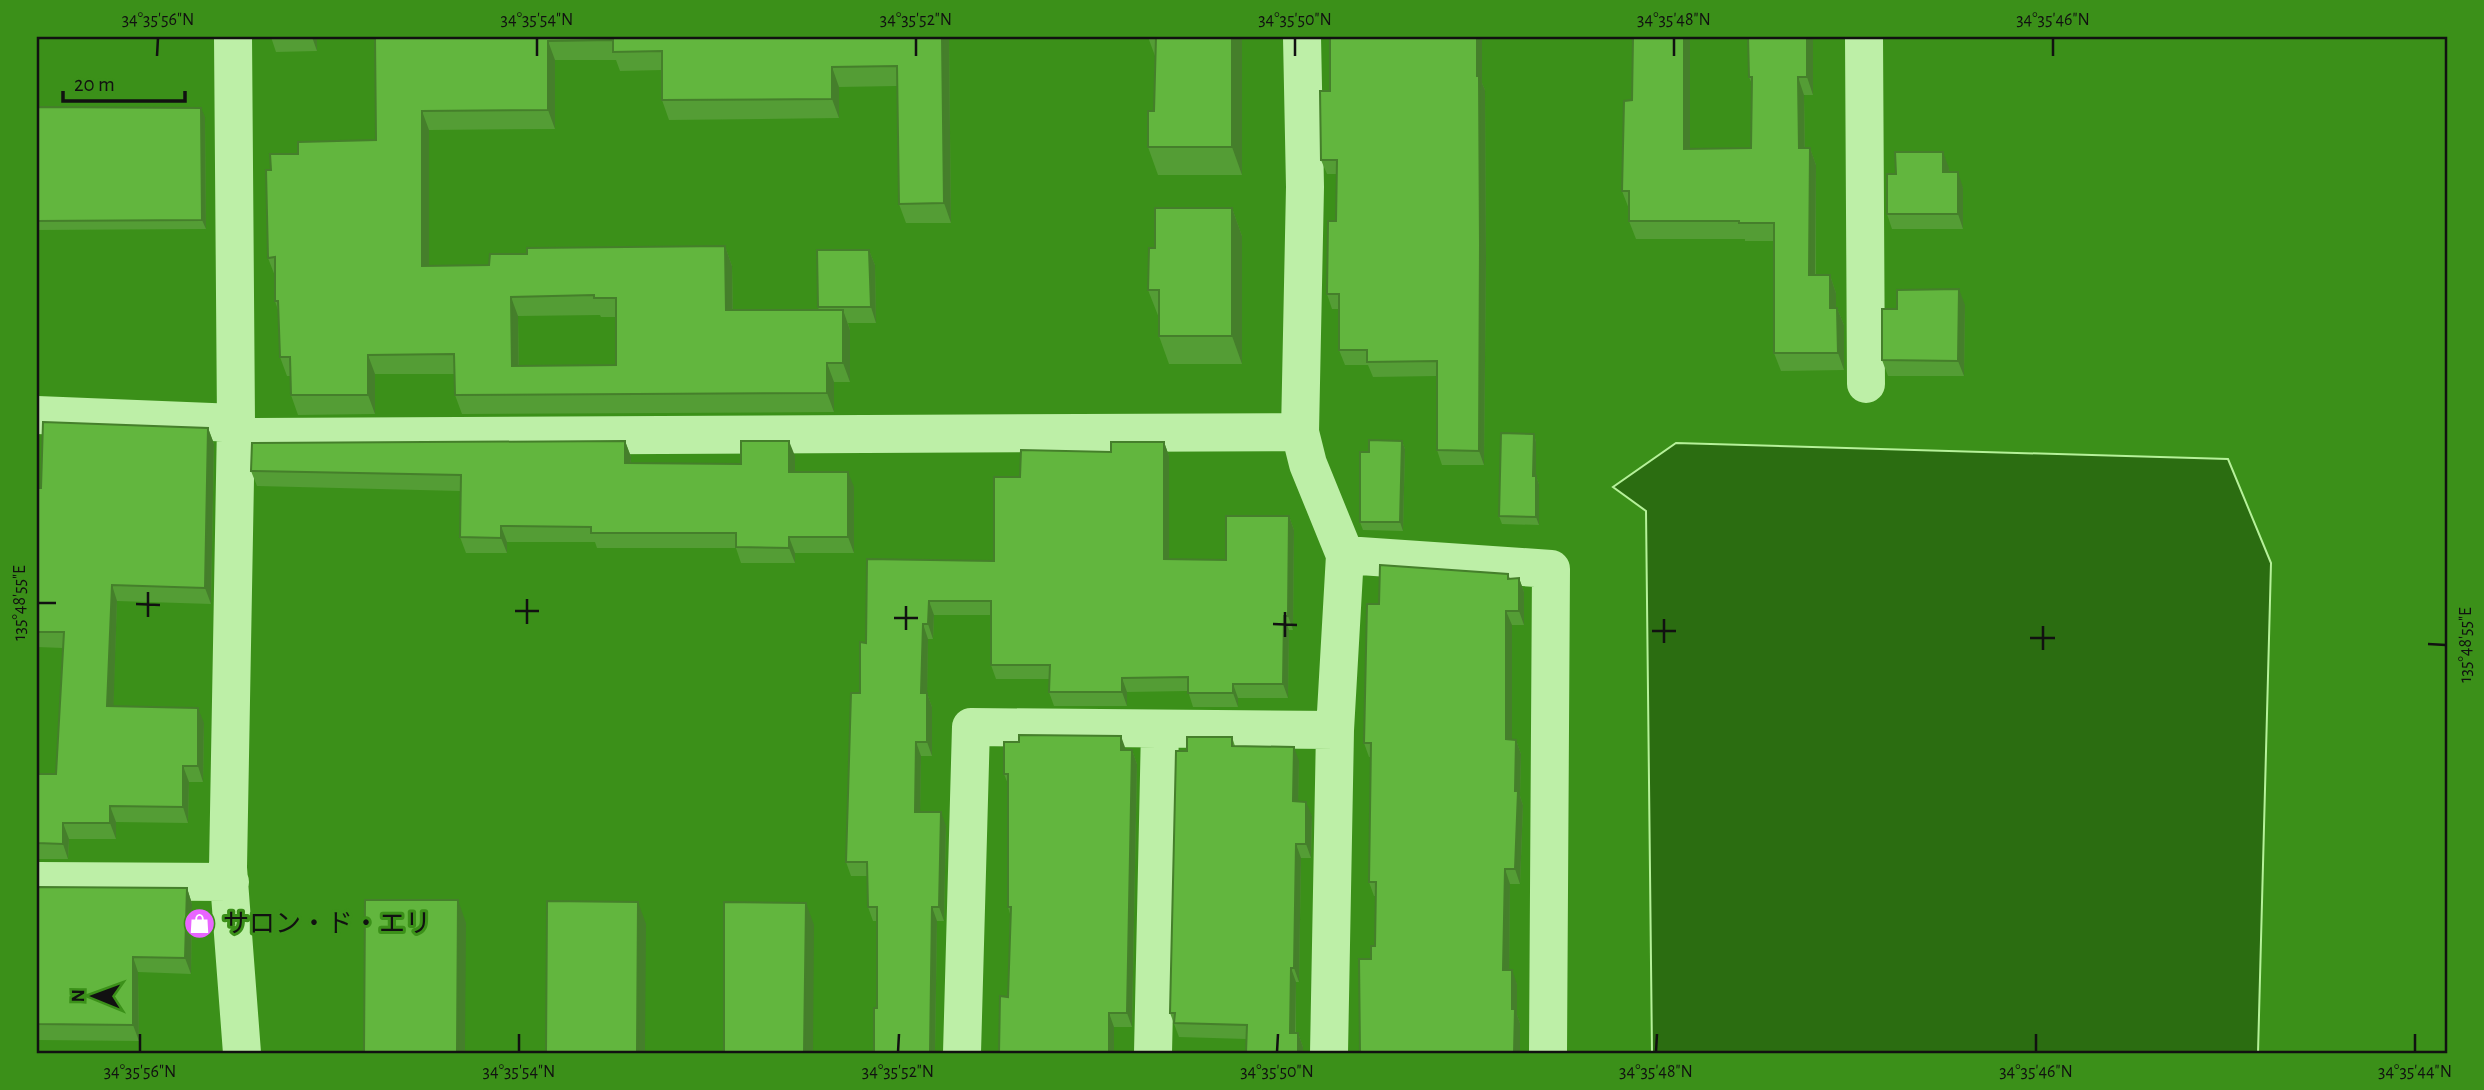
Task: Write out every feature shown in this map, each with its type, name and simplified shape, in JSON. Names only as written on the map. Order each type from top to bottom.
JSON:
[{"type":"street","points":[[233,37],[236,430],[230,883],[242,1053]]},
{"type":"street","points":[[1303,37],[1305,187],[1300,432],[1308,464],[1345,555],[1335,730],[1329,1053]]},
{"type":"street","points":[[1864,37],[1866,384]]},
{"type":"street","points":[[37,415],[236,430],[1300,432]]},
{"type":"street","points":[[1345,555],[1551,569],[1549,1053]]},
{"type":"street","points":[[962,1053],[971,727],[1335,730]]},
{"type":"street","points":[[1153,1053],[1160,729]]},
{"type":"street","points":[[37,881],[230,883]]},
{"type":"shaded area","points":[[1676,443],[2228,459],[2271,563],[2258,1053],[1652,1053],[1646,511],[1613,487]]},
{"type":"building","points":[[375,37],[942,37],[944,203],[899,204],[897,66],[832,67],[832,99],[662,100],[662,51],[613,52],[613,40],[548,41],[548,110],[422,111],[422,266],[489,265],[490,254],[527,254],[527,248],[725,246],[726,310],[843,310],[843,363],[827,363],[827,393],[455,395],[454,354],[368,355],[368,395],[291,395],[290,357],[280,357],[278,301],[275,301],[275,257],[268,258],[266,170],[271,170],[270,154],[298,154],[298,142],[376,140]],"holes":[[[594,295],[594,298],[616,298],[616,365],[512,366],[511,297]]]},
{"type":"building","points":[[1156,37],[1232,37],[1232,147],[1148,147],[1148,111],[1154,111]]},
{"type":"building","points":[[1330,37],[1477,37],[1479,451],[1437,450],[1437,361],[1367,362],[1367,350],[1339,350],[1339,294],[1327,294],[1328,221],[1336,221],[1337,160],[1321,160],[1320,91],[1330,91]]},
{"type":"building","points":[[1633,37],[1684,37],[1684,149],[1751,148],[1752,77],[1749,77],[1748,37],[1807,37],[1807,77],[1798,77],[1799,148],[1810,148],[1809,275],[1830,275],[1830,308],[1837,308],[1838,353],[1774,353],[1774,223],[1629,221],[1629,191],[1622,191],[1624,101],[1632,100]]},
{"type":"building","points":[[37,107],[201,108],[202,220],[37,221]]},
{"type":"building","points":[[1895,152],[1943,152],[1943,172],[1958,172],[1958,214],[1887,214],[1887,174],[1896,174]]},
{"type":"building","points":[[1155,208],[1232,208],[1232,336],[1159,336],[1159,290],[1148,290],[1149,248],[1155,248]]},
{"type":"building","points":[[817,250],[869,250],[871,307],[818,307]]},
{"type":"building","points":[[1959,289],[1958,361],[1882,360],[1882,309],[1897,309],[1897,290]]},
{"type":"building","points":[[43,422],[208,428],[205,588],[112,585],[107,706],[198,708],[198,766],[183,766],[183,807],[110,806],[110,823],[63,823],[63,844],[37,843],[37,774],[56,774],[64,632],[37,632],[37,488],[41,488]]},
{"type":"building","points":[[1501,433],[1534,434],[1536,517],[1499,516]]},
{"type":"building","points":[[1369,440],[1402,441],[1400,522],[1360,522],[1360,452],[1369,452]]},
{"type":"building","points":[[625,441],[625,463],[741,464],[741,441],[789,441],[789,472],[848,472],[848,537],[789,537],[789,548],[736,547],[736,533],[591,533],[591,527],[501,526],[501,538],[460,537],[461,475],[251,471],[252,443]]},
{"type":"building","points":[[1111,442],[1164,442],[1164,559],[1226,560],[1226,516],[1289,516],[1288,616],[1284,616],[1283,684],[1233,684],[1233,693],[1188,693],[1188,677],[1122,678],[1122,692],[1049,692],[1050,665],[991,665],[991,601],[929,601],[928,624],[923,624],[921,693],[927,693],[927,742],[916,742],[915,812],[941,812],[939,907],[932,907],[930,1053],[874,1053],[877,907],[868,907],[867,862],[846,862],[851,693],[860,693],[860,642],[866,643],[867,559],[994,561],[994,477],[1020,477],[1021,450],[1111,452]]},
{"type":"building","points":[[1380,565],[1508,574],[1508,579],[1519,578],[1519,611],[1506,611],[1506,739],[1516,740],[1515,791],[1518,791],[1515,869],[1505,869],[1503,970],[1512,970],[1514,1053],[1360,1053],[1359,959],[1371,959],[1371,946],[1375,946],[1376,882],[1369,882],[1371,743],[1364,743],[1367,604],[1379,604]]},
{"type":"building","points":[[1019,735],[1121,736],[1121,750],[1132,750],[1127,1013],[1109,1013],[1109,1053],[999,1053],[1000,996],[1008,997],[1011,907],[1008,907],[1008,774],[1004,774],[1004,742],[1019,742]]},
{"type":"building","points":[[1187,737],[1232,737],[1232,746],[1294,747],[1293,801],[1306,802],[1306,844],[1296,844],[1294,968],[1291,968],[1290,1033],[1298,1033],[1298,1053],[1246,1053],[1247,1025],[1174,1023],[1175,1013],[1170,1013],[1176,751],[1187,751]]},
{"type":"building","points":[[37,887],[187,888],[185,958],[133,957],[133,1025],[37,1024]]},
{"type":"building","points":[[365,900],[458,900],[457,1053],[364,1053]]},
{"type":"building","points":[[547,901],[638,902],[637,1053],[546,1053]]},
{"type":"building","points":[[724,902],[806,903],[804,1053],[724,1053]]},
{"type":"place","name":"サロン・ド・エリ","points":[[200,923]]}]
